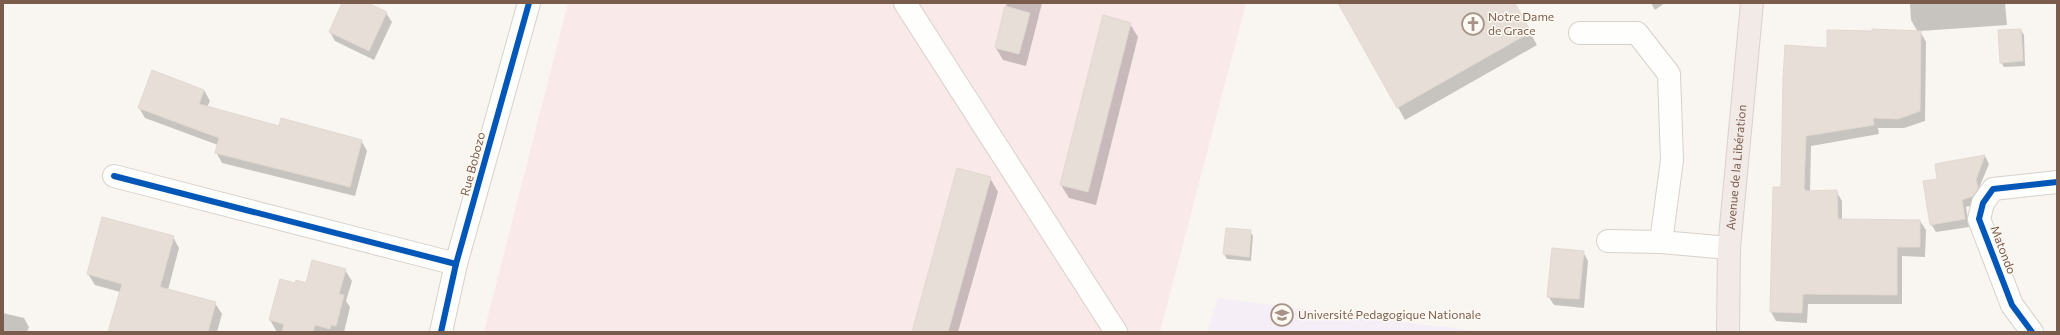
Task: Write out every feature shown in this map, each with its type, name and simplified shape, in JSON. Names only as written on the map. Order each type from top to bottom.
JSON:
[{"type":"highway","name":"Avenue de la Libération","points":[[1728,332],[1729,248],[1752,3]]},
{"type":"street","name":"Rue Bobozo","points":[[441,332],[456,264],[529,3]]},
{"type":"street","points":[[906,3],[1116,332]]},
{"type":"street","points":[[1580,33],[1637,33],[1669,74],[1672,160],[1661,242]]},
{"type":"street","points":[[114,176],[456,264]]},
{"type":"street","name":"Matondo","points":[[2032,332],[2012,305],[1979,219],[1983,203],[1992,190],[2057,182]]},
{"type":"street","points":[[1608,240],[1661,242],[1729,248]]},
{"type":"shaded area","points":[[568,3],[1246,3],[1160,332],[484,332]]},
{"type":"shaded area","name":"Université Pedagogique Nationale","points":[[1218,298],[1483,332],[1207,332]]},
{"type":"building","points":[[342,3],[368,3],[387,12],[369,51],[329,32]]},
{"type":"building","points":[[1338,3],[1515,3],[1531,32],[1397,108]]},
{"type":"building","points":[[1005,6],[1030,13],[1019,54],[995,48]]},
{"type":"building","points":[[1103,15],[1131,23],[1088,192],[1060,185]]},
{"type":"building","points":[[1872,29],[1921,31],[1920,111],[1898,119],[1873,118],[1874,125],[1806,136],[1804,188],[1806,191],[1837,190],[1838,219],[1920,220],[1920,247],[1897,247],[1897,295],[1803,294],[1802,313],[1770,312],[1773,187],[1781,187],[1785,45],[1827,48],[1827,30],[1872,31]]},
{"type":"building","points":[[2021,29],[2023,61],[2000,63],[1998,30]]},
{"type":"building","points":[[152,70],[204,90],[199,104],[279,126],[281,118],[362,140],[350,187],[215,153],[219,138],[138,108]]},
{"type":"building","points":[[1985,155],[1976,180],[1978,188],[1973,196],[1962,200],[1965,219],[1930,225],[1923,181],[1937,179],[1935,164]]},
{"type":"building","points":[[957,168],[991,177],[948,332],[912,332]]},
{"type":"building","points":[[102,217],[174,236],[160,287],[216,302],[208,332],[108,332],[122,284],[87,274]]},
{"type":"building","points":[[1226,228],[1251,230],[1249,257],[1223,254]]},
{"type":"building","points":[[1552,248],[1584,251],[1579,299],[1547,297]]},
{"type":"building","points":[[312,260],[346,269],[339,294],[344,295],[336,326],[331,325],[330,329],[315,325],[313,332],[282,332],[284,324],[269,320],[280,279],[295,283],[296,280],[306,283]]},
{"type":"cycle path","points":[[441,332],[456,264],[529,3]]},
{"type":"cycle path","points":[[114,176],[456,264]]},
{"type":"cycle path","points":[[2032,332],[2012,305],[1979,219],[1983,203],[1993,189],[2057,182]]},
{"type":"place","name":"Notre Dame de Grace","points":[[1473,24]]},
{"type":"place","name":"Université Pedagogique Nationale","points":[[1282,315]]}]
